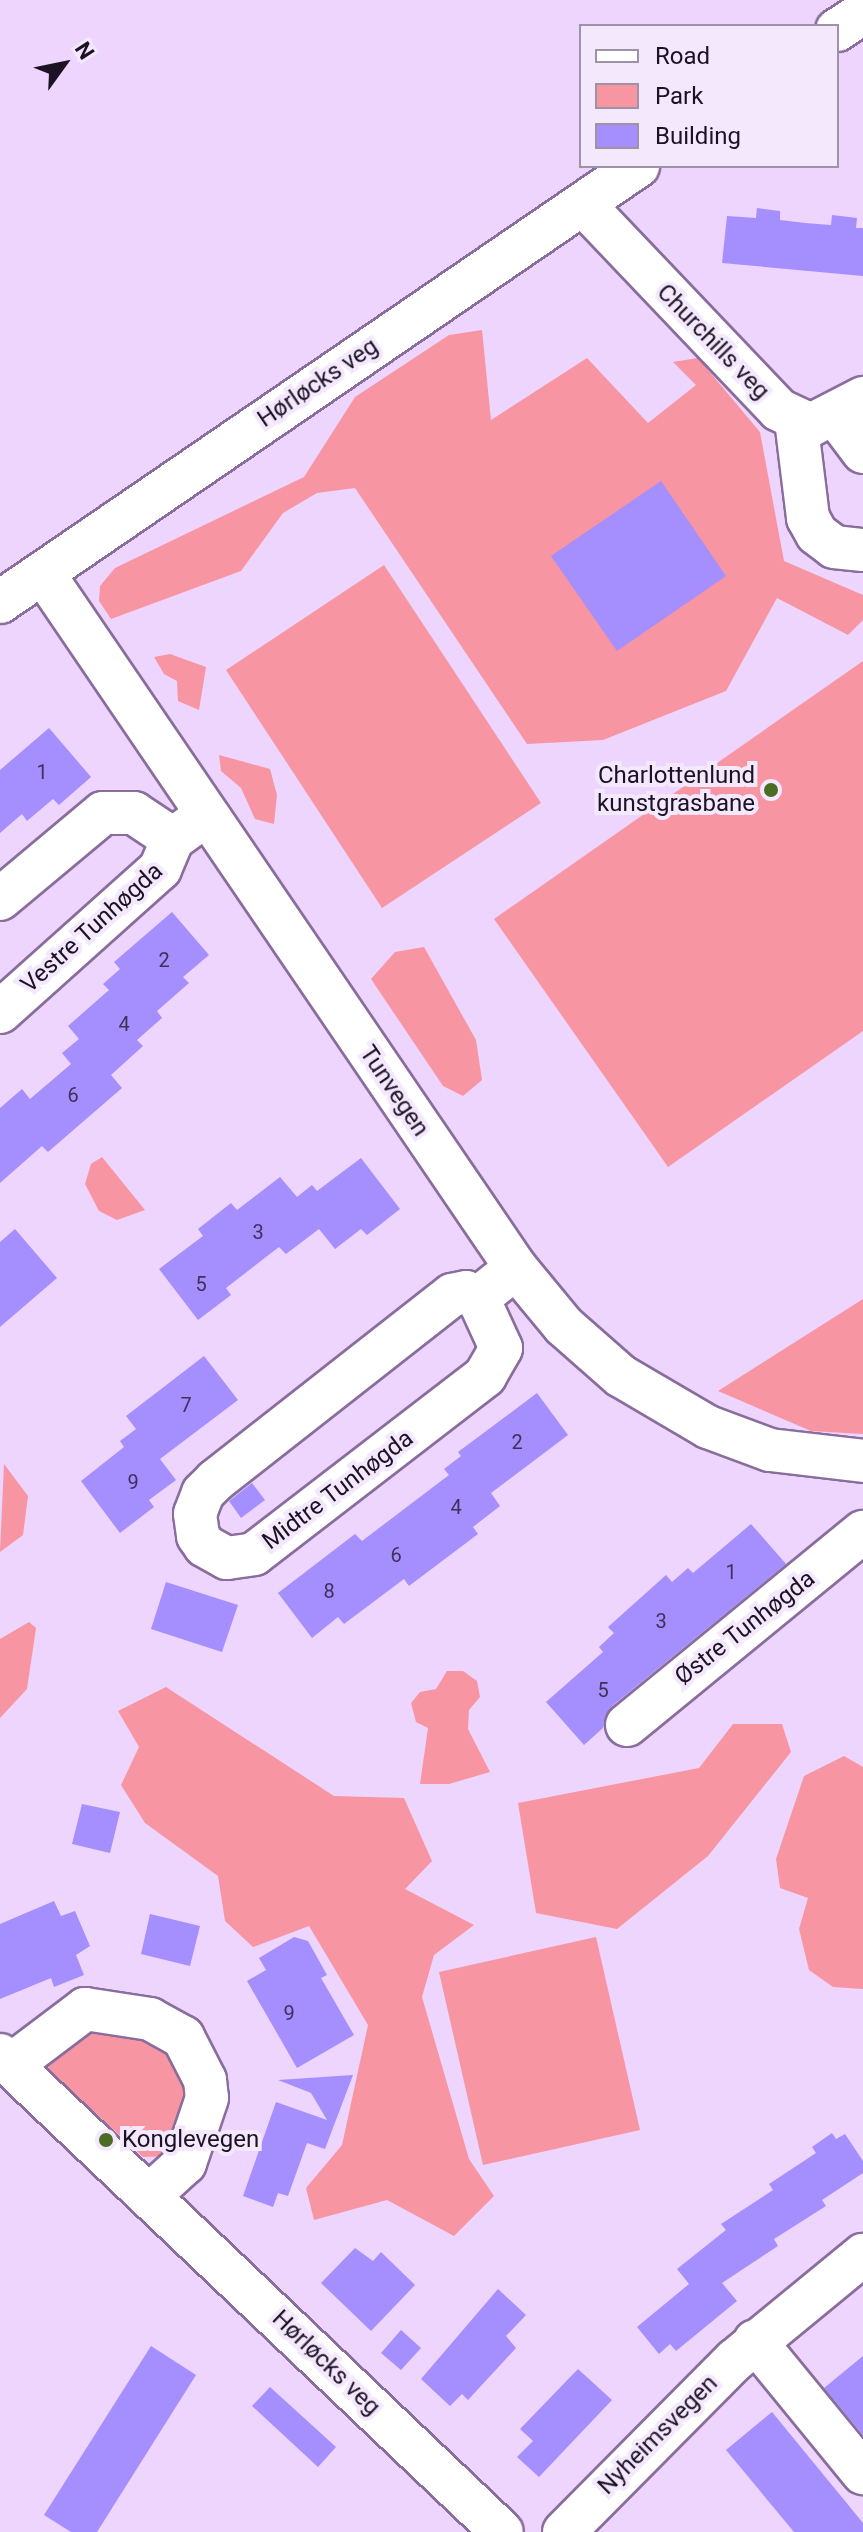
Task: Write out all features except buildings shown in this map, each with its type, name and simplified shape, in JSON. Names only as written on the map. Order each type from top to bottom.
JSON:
[{"type":"street","points":[[839,29],[863,13]]},
{"type":"street","name":"Hørløcks veg","points":[[0,602],[635,168]]},
{"type":"street","name":"Churchills veg","points":[[583,204],[689,320],[796,420]]},
{"type":"street","points":[[863,452],[850,407],[811,425],[796,420],[808,518],[817,534],[834,547],[863,550]]},
{"type":"street","name":"Tunvegen","points":[[43,573],[516,1268],[592,1353],[649,1394],[708,1427],[770,1450],[863,1461]]},
{"type":"street","name":"Vestre Tunhøgda","points":[[0,899],[103,813],[134,813],[173,839]]},
{"type":"street","name":"Vestre Tunhøgda","points":[[0,1012],[160,869],[173,839],[206,815]]},
{"type":"street","points":[[478,1298],[516,1268]]},
{"type":"street","name":"Midtre Tunhøgda","points":[[466,1292],[478,1298],[501,1348],[485,1376],[254,1554],[227,1558],[205,1546],[198,1536],[195,1514],[203,1493],[215,1481],[452,1295],[466,1292]]},
{"type":"street","name":"Østre Tunhøgda","points":[[627,1725],[863,1532]]},
{"type":"street","name":"Hørløcks veg","points":[[150,2195],[185,2163],[207,2098],[205,2080],[183,2037],[150,2019],[85,2009],[5,2060],[502,2532]]},
{"type":"street","name":"Nyheimsvegen","points":[[564,2532],[648,2442],[755,2341],[863,2255]]},
{"type":"street","points":[[755,2341],[863,2473]]},
{"type":"green space","points":[[482,330],[491,420],[587,358],[648,423],[696,385],[673,362],[698,358],[760,432],[784,561],[863,595],[863,620],[848,635],[777,598],[726,691],[603,740],[527,744],[355,488],[317,493],[283,513],[241,571],[111,619],[99,601],[100,586],[115,568],[304,477],[355,397],[449,335]]},
{"type":"green space","points":[[384,565],[541,803],[382,908],[226,670]]},
{"type":"green space","points":[[170,654],[206,667],[199,710],[178,701],[177,681],[164,674],[154,657]]},
{"type":"green space","name":"Charlottenlund kunstgrasbane","points":[[863,661],[863,1031],[668,1167],[494,919]]},
{"type":"green space","points":[[219,755],[270,769],[277,795],[274,824],[255,819],[241,788],[221,771]]},
{"type":"green space","points":[[424,947],[476,1040],[482,1080],[463,1096],[443,1086],[371,979],[395,952]]},
{"type":"green space","points":[[102,1157],[145,1210],[117,1220],[99,1211],[85,1184],[91,1164]]},
{"type":"green space","points":[[863,1299],[863,1434],[811,1431],[718,1391]]},
{"type":"green space","points":[[4,1464],[28,1496],[23,1535],[0,1552]]},
{"type":"green space","points":[[29,1622],[36,1628],[27,1689],[0,1718],[0,1639]]},
{"type":"green space","points":[[447,1671],[463,1671],[477,1681],[480,1697],[469,1710],[468,1729],[490,1772],[449,1784],[420,1784],[428,1728],[416,1722],[411,1703],[420,1692],[436,1689]]},
{"type":"green space","points":[[166,1687],[334,1796],[404,1798],[432,1861],[405,1889],[474,1925],[434,1955],[422,1997],[469,2159],[494,2196],[454,2236],[387,2200],[314,2220],[306,2188],[342,2145],[368,2025],[309,1926],[253,1947],[225,1921],[218,1876],[145,1823],[121,1785],[139,1747],[118,1711]]},
{"type":"green space","points":[[733,1724],[782,1724],[791,1752],[708,1856],[617,1929],[536,1913],[518,1803],[699,1768]]},
{"type":"green space","points":[[844,1756],[863,1767],[863,1989],[833,1987],[809,1970],[799,1929],[808,1898],[780,1888],[776,1859],[804,1776]]},
{"type":"green space","points":[[596,1937],[640,2130],[483,2165],[439,1972]]},
{"type":"green space","points":[[91,2020],[172,2046],[194,2096],[172,2156],[143,2157],[50,2071],[43,2054]]},
{"type":"place","name":"Charlottenlund kunstgrasbane","points":[[771,790]]},
{"type":"place","name":"Konglevegen","points":[[106,2140]]}]
